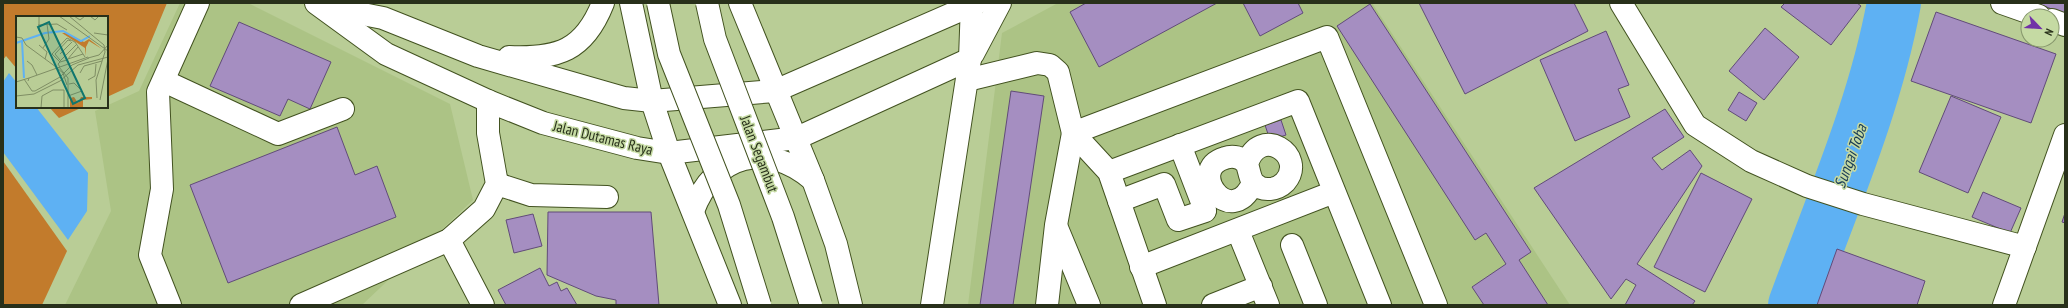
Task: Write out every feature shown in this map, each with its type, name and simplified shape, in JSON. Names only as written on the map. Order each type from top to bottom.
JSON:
[{"type":"street","points":[[170,305],[150,255],[162,189],[158,92],[198,3]]},
{"type":"street","points":[[478,56],[536,58],[556,54],[575,45],[591,26],[603,3]]},
{"type":"street","points":[[631,3],[652,101],[669,153],[730,305]]},
{"type":"street","points":[[658,3],[669,54],[729,205],[760,305]]},
{"type":"street","name":"Jalan Segambut","points":[[707,3],[714,39],[783,217],[811,305]]},
{"type":"street","points":[[740,3],[775,91],[797,138],[813,180],[836,244],[851,305]]},
{"type":"street","points":[[970,59],[1000,3]]},
{"type":"street","points":[[1621,3],[1695,125],[1751,161],[1807,186],[1863,204],[2025,247]]},
{"type":"street","points":[[2002,3],[2020,9]]},
{"type":"street","name":"Jalan Dutamas Raya","points":[[318,4],[383,18],[478,56],[624,98],[652,101],[775,91],[973,4]]},
{"type":"street","name":"Jalan Dutamas Raya","points":[[318,4],[386,54],[488,101],[543,123],[637,148],[669,153],[797,138],[970,59]]},
{"type":"street","points":[[932,305],[970,59],[973,4]]},
{"type":"street","points":[[1073,132],[1327,37],[1436,305]]},
{"type":"street","points":[[966,80],[1038,63],[1050,65],[1058,72],[1073,132],[1056,225],[1047,305]]},
{"type":"street","points":[[164,81],[278,134],[343,109]]},
{"type":"street","points":[[301,305],[449,240],[484,209],[497,184],[488,133],[488,101]]},
{"type":"street","points":[[1109,172],[1298,101],[1380,305]]},
{"type":"street","points":[[1252,119],[1263,146]]},
{"type":"street","points":[[1073,132],[1109,172],[1155,305]]},
{"type":"street","points":[[1211,133],[1222,159]]},
{"type":"street","points":[[2004,305],[2065,135]]},
{"type":"street","points":[[1180,145],[1216,239]]},
{"type":"street","points":[[1263,146],[1253,151],[1250,174],[1250,190],[1238,200],[1230,201],[1224,199],[1212,190],[1210,183],[1211,169],[1222,159],[1235,157],[1242,159],[1250,174],[1261,188],[1276,188],[1282,185],[1290,172],[1289,158],[1280,148],[1273,145],[1263,146]]},
{"type":"street","points":[[693,211],[699,196],[708,181],[721,170],[736,162],[752,157],[769,157],[785,161],[800,169],[813,180]]},
{"type":"street","points":[[497,184],[531,195],[607,197]]},
{"type":"street","points":[[1119,202],[1164,184],[1178,220],[1205,211]]},
{"type":"street","points":[[1276,188],[1286,212]]},
{"type":"street","points":[[1141,267],[1286,212],[1334,192]]},
{"type":"street","points":[[1213,305],[1264,296],[1244,228],[1238,200]]},
{"type":"street","points":[[1056,225],[1089,305]]},
{"type":"street","points":[[449,240],[483,305]]},
{"type":"street","points":[[1292,245],[1316,305]]},
{"type":"shaded area","points":[[3,3],[167,3],[133,85],[108,97],[108,16],[16,16],[16,68],[6,56],[3,60]]},
{"type":"shaded area","points":[[180,3],[248,3],[450,104],[473,200],[362,305],[65,305],[111,211],[95,111],[102,108],[108,108],[108,105],[139,91]]},
{"type":"shaded area","points":[[1058,3],[1372,3],[1570,305],[968,305],[1002,33]]},
{"type":"shaded area","points":[[50,108],[81,108],[59,118]]},
{"type":"shaded area","points":[[3,161],[67,251],[42,305],[3,305]]},
{"type":"water","points":[[9,73],[16,82],[16,108],[37,108],[88,173],[87,211],[68,240],[3,152],[3,82]]},
{"type":"building","points":[[1086,3],[1217,3],[1099,67],[1070,12]]},
{"type":"building","points":[[1243,3],[1298,3],[1303,13],[1260,36]]},
{"type":"building","points":[[1419,3],[1574,3],[1588,31],[1465,94]]},
{"type":"building","points":[[1785,3],[1857,3],[1861,6],[1831,45],[1781,7]]},
{"type":"building","points":[[2036,3],[2065,3],[2065,14],[2060,12],[2060,8],[2049,8]]},
{"type":"building","points":[[1370,4],[1531,252],[1519,260],[1548,305],[1484,305],[1472,287],[1506,264],[1486,233],[1475,240],[1337,26]]},
{"type":"building","points":[[1936,12],[2020,41],[2020,48],[2039,48],[2056,54],[2031,123],[1911,81]]},
{"type":"building","points":[[239,22],[331,62],[310,109],[288,99],[280,116],[210,86]]},
{"type":"building","points":[[1765,28],[1799,57],[1764,100],[1729,71]]},
{"type":"building","points":[[1606,31],[1629,85],[1618,89],[1630,117],[1575,141],[1540,60]]},
{"type":"building","points":[[1011,91],[1044,96],[1013,305],[980,305]]},
{"type":"building","points":[[1739,92],[1757,103],[1746,121],[1728,110]]},
{"type":"building","points":[[1951,96],[2001,117],[1968,193],[1919,172]]},
{"type":"building","points":[[1665,109],[1684,137],[1652,158],[1662,170],[1690,150],[1702,166],[1637,264],[1695,301],[1692,305],[1625,305],[1636,285],[1626,279],[1611,299],[1534,188]]},
{"type":"building","points":[[1281,120],[1286,135],[1270,140],[1265,125]]},
{"type":"building","points":[[337,127],[355,175],[377,166],[396,217],[228,283],[190,185]]},
{"type":"building","points":[[1701,173],[1752,199],[1705,292],[1654,267]]},
{"type":"building","points":[[1983,192],[2021,208],[2010,233],[1972,217]]},
{"type":"building","points":[[548,212],[651,212],[659,305],[616,305],[616,300],[596,296],[547,275]]},
{"type":"building","points":[[2065,213],[2065,223],[2062,222]]},
{"type":"building","points":[[533,214],[542,246],[514,253],[506,220]]},
{"type":"building","points":[[1837,249],[1925,281],[1917,305],[1817,305]]},
{"type":"building","points":[[540,268],[549,286],[557,282],[561,291],[567,288],[577,305],[506,305],[498,290]]},
{"type":"waterway","name":"Sungai Toba","points":[[1795,305],[1864,118],[1886,42],[1894,3]]}]
